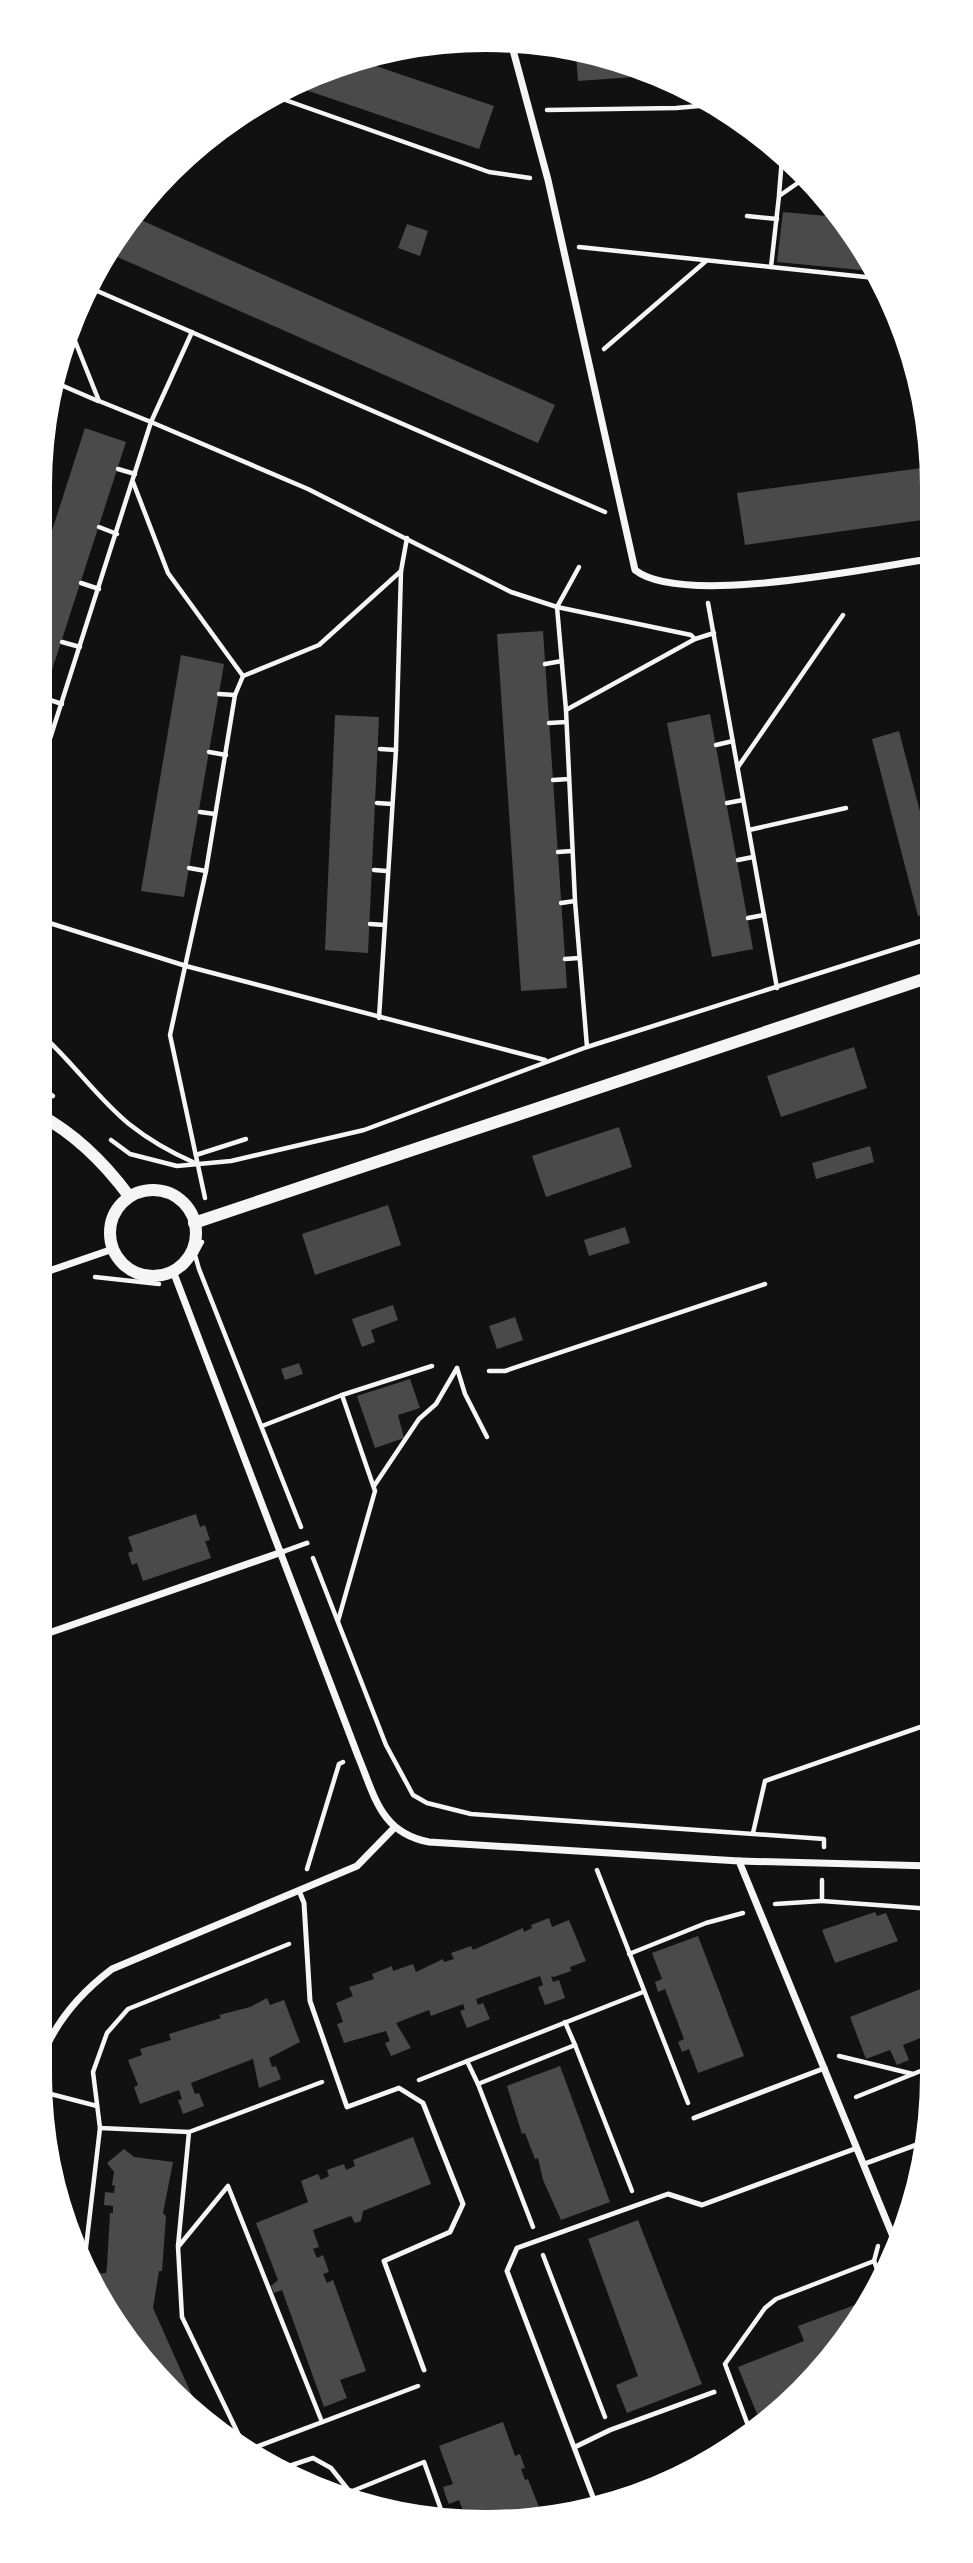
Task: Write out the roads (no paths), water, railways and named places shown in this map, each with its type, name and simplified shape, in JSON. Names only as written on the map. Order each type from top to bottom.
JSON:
[{"type":"street","points":[[514,53],[548,180],[635,570],[653,580],[704,584],[775,582],[920,560]]},
{"type":"street","points":[[194,1223],[920,980]]},
{"type":"street","points":[[52,1124],[93,1156],[129,1196]]},
{"type":"street","points":[[142,1191],[169,1193],[189,1210],[196,1236],[192,1250],[174,1275],[145,1275],[120,1261],[113,1249],[111,1220],[118,1206],[129,1196],[142,1191]]},
{"type":"street","points":[[52,1270],[113,1249]]},
{"type":"street","points":[[174,1275],[358,1756],[383,1815],[394,1828],[410,1839],[429,1842],[739,1861],[920,1866]]},
{"type":"street","points":[[52,1632],[282,1552]]},
{"type":"street","points":[[52,2040],[69,2008],[90,1986],[112,1969],[300,1893],[357,1866],[394,1828]]},
{"type":"street","points":[[739,1861],[891,2232]]},
{"type":"lane","points":[[282,1552],[307,1543]]},
{"type":"lane","points":[[300,1893],[304,1903],[310,2001],[347,2107],[400,2088],[423,2103],[463,2204],[450,2232],[384,2261],[424,2370]]},
{"type":"lane","points":[[694,2118],[825,2068]]},
{"type":"lane","points":[[864,2164],[915,2145]]},
{"type":"lane","points":[[593,2497],[507,2271],[517,2248],[668,2194],[702,2205],[857,2148]]},
{"type":"lane","points":[[575,2447],[610,2430],[714,2392]]}]
